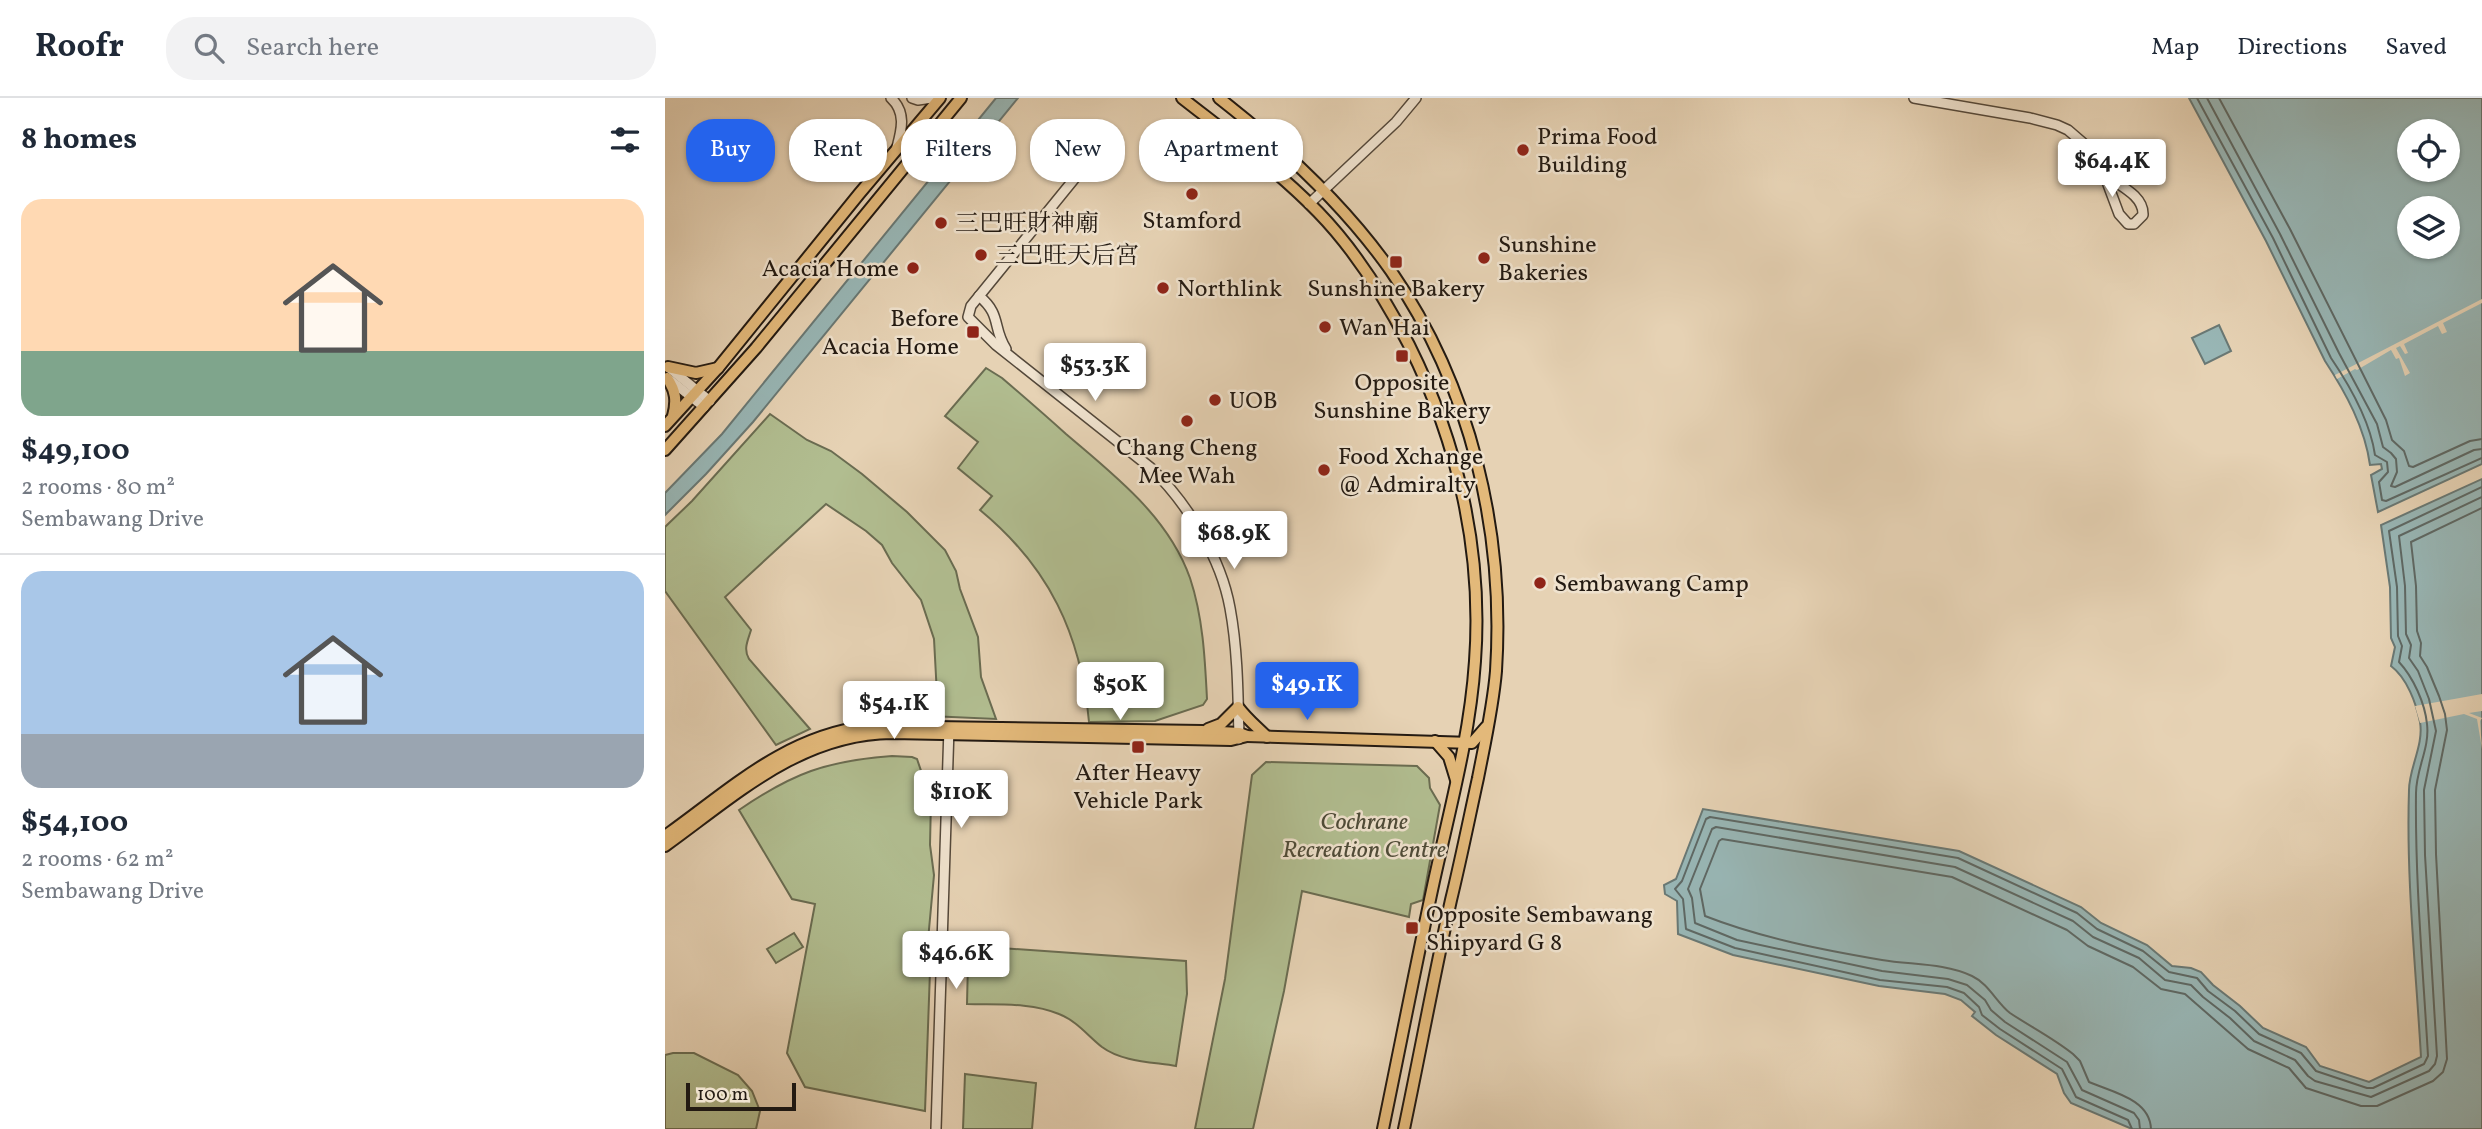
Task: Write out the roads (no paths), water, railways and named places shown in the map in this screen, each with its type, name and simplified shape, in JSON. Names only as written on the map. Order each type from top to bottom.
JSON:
[{"type":"main road","points":[[669,423],[718,368],[940,98]]},
{"type":"main road","points":[[665,450],[765,338],[961,98]]},
{"type":"main road","points":[[1182,98],[1263,161],[1309,204],[1339,236],[1360,264],[1401,331],[1430,389],[1458,468],[1472,544],[1477,616],[1475,662],[1457,784],[1383,1129]]},
{"type":"main road","points":[[1219,98],[1272,142],[1324,191],[1370,243],[1407,296],[1436,351],[1467,425],[1481,476],[1494,546],[1498,614],[1496,671],[1488,724],[1404,1129]]},
{"type":"main road","points":[[669,423],[676,397],[666,372],[696,373],[718,368]]},
{"type":"main road","points":[[1202,731],[1221,724],[1238,708],[1267,737]]},
{"type":"main road","points":[[665,836],[773,758],[811,739],[867,726],[949,731],[1472,743],[1488,724]]},
{"type":"main road","points":[[665,846],[776,767],[827,742],[872,733],[1202,731],[1242,736]]},
{"type":"main road","points":[[1435,741],[1449,757],[1457,784]]},
{"type":"street","points":[[891,98],[900,110],[902,120],[896,152]]},
{"type":"street","points":[[912,98],[932,98]]},
{"type":"street","points":[[1309,204],[1401,117],[1416,98]]},
{"type":"street","points":[[1914,98],[2057,125],[2078,136],[2090,149],[2119,214],[2128,224],[2134,224],[2143,215],[2140,202],[2134,194],[2103,174]]},
{"type":"street","points":[[1072,182],[968,310],[968,317],[975,327],[1151,468],[1194,522],[1215,564],[1230,607],[1242,736]]},
{"type":"street","points":[[979,296],[993,311],[1000,340],[1007,351]]},
{"type":"street","points":[[666,372],[707,404]]},
{"type":"street","points":[[936,1129],[949,731]]},
{"type":"water","points":[[996,98],[1018,98],[1001,119],[979,119]]},
{"type":"water","points":[[2189,98],[2482,98],[2482,464],[2378,512],[2371,475],[2382,469],[2381,464],[2370,465],[2364,438],[2353,411],[2325,361],[2266,241]]},
{"type":"water","points":[[928,182],[949,182],[753,422],[665,515],[665,493],[722,434]]},
{"type":"water","points":[[2219,325],[2231,351],[2205,364],[2192,338]]},
{"type":"water","points":[[2482,479],[2482,1129],[2132,1129],[2071,1103],[2057,1074],[1996,1035],[1972,1016],[1975,1012],[1961,1000],[1945,994],[1879,986],[1733,955],[1678,934],[1677,901],[1665,894],[1664,885],[1676,879],[1703,809],[1959,851],[2081,907],[2101,923],[2147,945],[2172,966],[2201,972],[2263,1028],[2306,1047],[2320,1066],[2369,1082],[2421,1057],[2408,823],[2410,782],[2421,731],[2410,691],[2402,677],[2391,666],[2395,647],[2391,638],[2390,587],[2381,525]]},
{"type":"place","name":"Prima Food Building","points":[[1523,150]]},
{"type":"place","name":"Stamford","points":[[1192,194]]},
{"type":"place","name":"三巴旺財神廟","points":[[941,223]]},
{"type":"place","name":"三巴旺天后宮","points":[[981,255]]},
{"type":"place","name":"Sunshine Bakeries","points":[[1484,258]]},
{"type":"place","name":"Sunshine Bakery","points":[[1396,262]]},
{"type":"place","name":"Acacia Home","points":[[913,268]]},
{"type":"place","name":"Northlink","points":[[1163,288]]},
{"type":"place","name":"Wan Hai","points":[[1325,327]]},
{"type":"place","name":"Before Acacia Home","points":[[973,332]]},
{"type":"place","name":"Opposite Sunshine Bakery","points":[[1402,356]]},
{"type":"place","name":"UOB","points":[[1215,400]]},
{"type":"place","name":"Chang Cheng Mee Wah","points":[[1187,421]]},
{"type":"place","name":"Food Xchange @ Admiralty","points":[[1324,470]]},
{"type":"place","name":"Sembawang Camp","points":[[1540,583]]},
{"type":"place","name":"After Heavy Vehicle Park","points":[[1138,747]]},
{"type":"place","name":"Opposite Sembawang Shipyard G 8","points":[[1412,928]]},
{"type":"park label","name":"Cochrane Recreation Centre","points":[[1364,835]]}]
